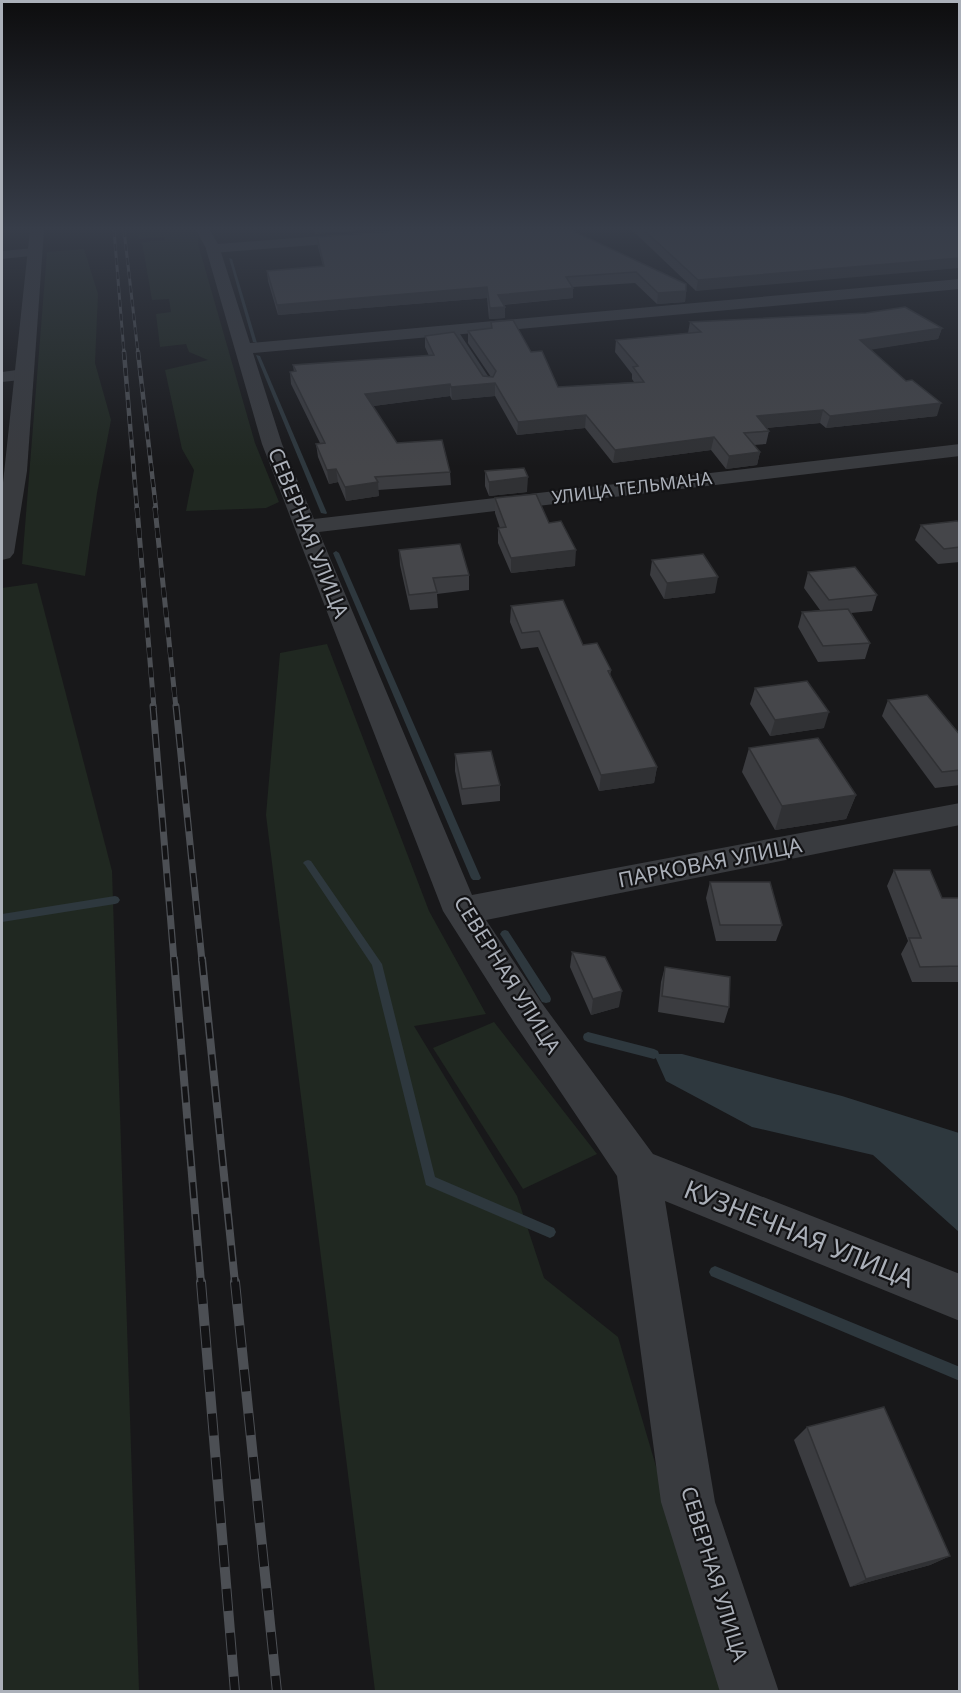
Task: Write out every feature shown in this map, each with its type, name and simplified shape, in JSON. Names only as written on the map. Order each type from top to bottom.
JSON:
[{"type":"street","points":[[2,553],[16,471],[30,309]]},
{"type":"street","name":"СЕВЕРНАЯ УЛИЦА","points":[[230,309],[272,444],[461,910],[528,1014],[638,1169],[688,1502],[750,1692]]},
{"type":"street","points":[[242,349],[684,309]]},
{"type":"street","points":[[2,377],[24,375]]},
{"type":"street","name":"УЛИЦА ТЕЛЬМАНА","points":[[305,526],[960,450]]},
{"type":"street","name":"ПАРКОВАЯ УЛИЦА","points":[[461,910],[960,814]]},
{"type":"street","name":"КУЗНЕЧНАЯ УЛИЦА","points":[[638,1169],[960,1298]]},
{"type":"lane","points":[[453,330],[489,385]]},
{"type":"shaded area","points":[[42,309],[97,309],[95,363],[111,420],[97,493],[85,576],[22,564]]},
{"type":"shaded area","points":[[171,309],[217,309],[255,443],[279,502],[266,508],[186,511],[194,470],[182,449],[165,370],[208,360],[189,352],[186,344],[160,347],[156,314],[171,312]]},
{"type":"shaded area","points":[[37,583],[112,871],[139,1691],[2,1691],[2,588]]},
{"type":"shaded area","points":[[327,644],[429,911],[486,1014],[414,1026],[517,1196],[544,1278],[618,1337],[722,1691],[375,1691],[266,815],[280,653]]},
{"type":"shaded area","points":[[494,1022],[597,1154],[523,1189],[433,1048]]},
{"type":"shaded area","points":[[654,1054],[682,1054],[842,1096],[959,1133],[959,1232],[873,1155],[752,1127],[666,1081]]},
{"type":"building","points":[[909,309],[942,328],[860,340],[906,381],[912,380],[941,403],[830,416],[823,410],[757,416],[769,431],[744,433],[760,452],[729,456],[714,437],[615,450],[586,415],[518,422],[495,383],[451,387],[450,384],[365,394],[397,443],[442,440],[450,472],[375,477],[378,482],[345,487],[336,469],[327,470],[316,444],[325,443],[290,372],[296,371],[293,365],[434,355],[425,336],[454,332],[483,376],[493,377],[496,371],[468,331],[492,328],[491,322],[513,320],[531,352],[542,351],[558,387],[644,382],[633,367],[638,366],[616,340],[701,332],[690,322]]},
{"type":"building","points":[[524,468],[528,477],[489,482],[485,471]]},
{"type":"building","points":[[536,494],[549,523],[561,521],[576,550],[511,558],[498,528],[506,527],[495,498]]},
{"type":"building","points":[[957,521],[960,523],[960,547],[944,549],[921,525]]},
{"type":"building","points":[[460,544],[469,575],[433,578],[437,592],[409,595],[399,550]]},
{"type":"building","points":[[703,554],[718,577],[667,583],[652,560]]},
{"type":"building","points":[[855,567],[877,595],[829,600],[808,572]]},
{"type":"building","points":[[563,600],[583,645],[597,643],[611,670],[608,671],[657,767],[601,775],[539,631],[522,633],[511,606]]},
{"type":"building","points":[[848,609],[870,643],[823,646],[802,612]]},
{"type":"building","points":[[807,681],[829,712],[775,720],[755,688]]},
{"type":"building","points":[[927,695],[960,735],[960,770],[942,772],[888,700]]},
{"type":"building","points":[[818,738],[856,795],[782,806],[749,748]]},
{"type":"building","points":[[491,751],[500,785],[462,789],[455,754]]},
{"type":"building","points":[[894,870],[930,870],[942,898],[960,898],[960,966],[920,967],[909,938],[921,938]]},
{"type":"building","points":[[710,882],[770,882],[782,925],[720,925]]},
{"type":"building","points":[[572,952],[605,957],[622,991],[593,999]]},
{"type":"building","points":[[665,967],[730,977],[729,1007],[662,996]]},
{"type":"building","points":[[884,1407],[950,1556],[866,1579],[807,1427]]},
{"type":"waterway","points":[[245,309],[255,342]]},
{"type":"waterway","points":[[258,356],[324,513]]},
{"type":"waterway","points":[[336,553],[476,878]]},
{"type":"waterway","points":[[308,863],[377,964],[430,1181],[550,1232]]},
{"type":"waterway","points":[[2,918],[115,900]]},
{"type":"waterway","points":[[505,934],[546,999]]},
{"type":"waterway","points":[[588,1037],[654,1054]]},
{"type":"waterway","points":[[715,1272],[960,1374]]},
{"type":"railway","points":[[120,309],[124,353]]},
{"type":"railway","points":[[133,309],[138,353]]},
{"type":"railway","points":[[124,352],[137,509]]},
{"type":"railway","points":[[138,352],[156,509]]},
{"type":"railway","points":[[137,508],[154,708]]},
{"type":"railway","points":[[155,508],[176,708]]},
{"type":"railway","points":[[153,706],[174,961]]},
{"type":"railway","points":[[176,706],[202,961]]},
{"type":"railway","points":[[174,959],[201,1283]]},
{"type":"railway","points":[[202,959],[235,1283]]},
{"type":"railway","points":[[201,1282],[235,1692]]},
{"type":"railway","points":[[235,1282],[277,1692]]}]
